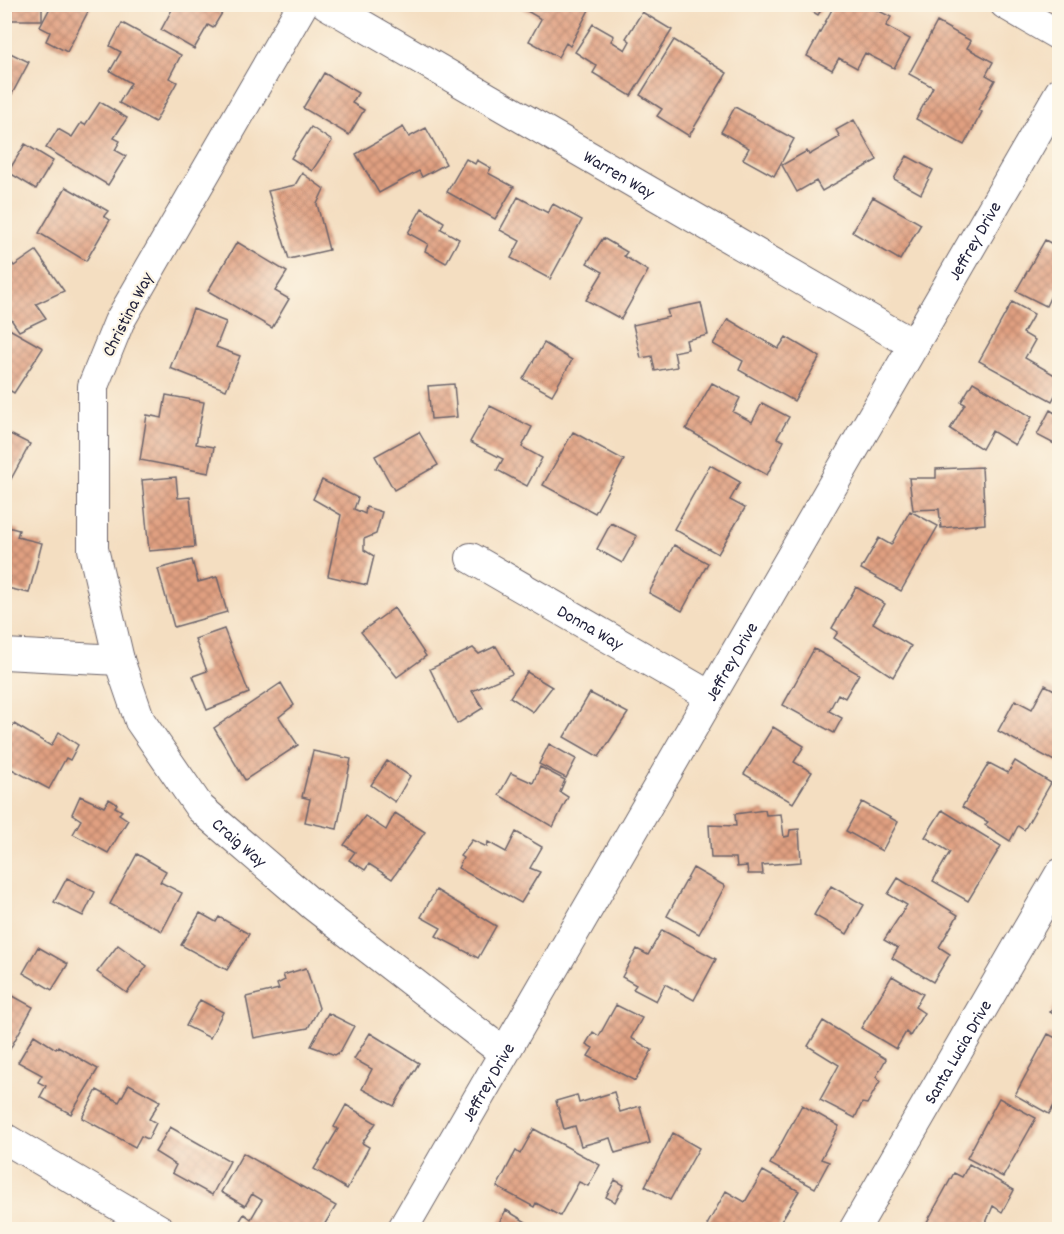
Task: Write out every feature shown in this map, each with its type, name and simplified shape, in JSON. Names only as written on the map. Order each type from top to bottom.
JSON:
[{"type":"street","name":"Christina Way","points":[[119,660],[93,549],[93,386],[119,322],[303,4]]},
{"type":"street","name":"Warren Way","points":[[326,4],[914,345]]},
{"type":"street","points":[[1005,4],[1059,36]]},
{"type":"street","name":"Jeffrey Drive","points":[[402,1230],[1059,92]]},
{"type":"street","name":"Donna Way","points":[[471,558],[710,696]]},
{"type":"street","points":[[4,654],[119,660]]},
{"type":"street","name":"Craig Way","points":[[119,660],[140,721],[200,808],[314,906],[504,1053]]},
{"type":"street","name":"Santa Lucia Drive","points":[[854,1230],[1059,874]]},
{"type":"street","points":[[4,1138],[160,1230]]},
{"type":"building","points":[[4,4],[42,4],[42,20],[4,20]]},
{"type":"building","points":[[52,4],[92,4],[67,52],[46,41],[50,32],[40,27]]},
{"type":"building","points":[[175,4],[221,4],[217,10],[222,13],[213,28],[208,25],[194,49],[161,30]]},
{"type":"building","points":[[515,4],[589,4],[591,6],[570,46],[566,43],[558,57],[529,41],[541,19]]},
{"type":"building","points":[[800,4],[825,4],[818,15]]},
{"type":"building","points":[[835,4],[877,4],[875,9],[891,17],[886,26],[910,39],[894,68],[865,53],[857,68],[839,58],[832,70],[807,56]]},
{"type":"building","points":[[642,12],[672,30],[631,96],[593,73],[597,66],[575,52],[593,24],[614,36],[611,41],[625,50],[630,41],[626,38]]},
{"type":"building","points":[[937,22],[971,41],[967,48],[993,62],[986,75],[995,80],[978,110],[982,112],[964,145],[916,119],[933,87],[909,74]]},
{"type":"building","points":[[122,23],[181,55],[169,78],[177,82],[155,122],[119,103],[131,83],[110,71],[121,52],[110,46]]},
{"type":"building","points":[[674,40],[727,73],[689,136],[657,116],[662,109],[640,95]]},
{"type":"building","points":[[4,50],[29,62],[12,94],[4,90]]},
{"type":"building","points":[[324,73],[358,93],[352,103],[364,110],[349,135],[303,108]]},
{"type":"building","points":[[100,102],[127,118],[114,138],[120,141],[115,150],[126,156],[108,185],[46,148],[58,129],[72,137],[81,123],[85,125]]},
{"type":"building","points":[[735,107],[794,139],[774,176],[743,159],[749,148],[721,132]]},
{"type":"building","points":[[854,120],[877,160],[822,191],[816,181],[797,192],[782,165],[807,151],[809,155],[840,137],[836,130]]},
{"type":"building","points":[[311,127],[332,141],[312,171],[291,158]]},
{"type":"building","points":[[403,127],[409,137],[426,128],[446,164],[422,177],[419,171],[379,193],[356,154]]},
{"type":"building","points":[[25,144],[53,161],[36,189],[8,172]]},
{"type":"building","points":[[907,156],[933,170],[921,194],[894,179]]},
{"type":"building","points":[[466,159],[475,164],[477,160],[491,168],[488,173],[514,187],[495,219],[447,192]]},
{"type":"building","points":[[302,173],[324,189],[317,204],[329,250],[289,259],[268,191],[295,185]]},
{"type":"building","points":[[66,187],[108,211],[104,216],[110,220],[86,261],[39,233]]},
{"type":"building","points":[[518,197],[548,213],[553,204],[582,220],[550,279],[511,258],[520,241],[500,230]]},
{"type":"building","points":[[873,197],[921,224],[900,260],[852,232]]},
{"type":"building","points":[[422,208],[444,222],[441,229],[459,239],[446,263],[425,251],[428,244],[408,233]]},
{"type":"building","points":[[603,238],[627,252],[624,256],[648,271],[621,319],[586,300],[603,272],[587,263]]},
{"type":"building","points":[[1045,240],[1060,248],[1060,290],[1055,287],[1046,306],[1016,291]]},
{"type":"building","points":[[237,242],[287,272],[275,291],[289,299],[272,328],[208,291]]},
{"type":"building","points":[[36,251],[64,291],[36,304],[46,318],[19,331],[4,309],[4,253],[14,266]]},
{"type":"building","points":[[1012,302],[1034,314],[1023,333],[1035,340],[1025,358],[1060,378],[1060,386],[1052,401],[979,361]]},
{"type":"building","points":[[701,303],[708,335],[686,340],[688,349],[674,352],[677,367],[655,371],[652,356],[641,358],[633,325],[669,317],[667,310]]},
{"type":"building","points":[[193,309],[226,322],[216,347],[240,356],[226,390],[170,368]]},
{"type":"building","points":[[728,319],[778,349],[786,337],[820,357],[794,401],[739,370],[743,361],[713,344]]},
{"type":"building","points":[[4,326],[43,348],[14,393],[4,387]]},
{"type":"building","points":[[544,343],[572,360],[552,395],[523,379]]},
{"type":"building","points":[[973,382],[1032,417],[1015,445],[992,431],[982,449],[950,429],[965,404],[961,402]]},
{"type":"building","points":[[712,383],[740,398],[733,412],[752,422],[762,403],[789,417],[777,438],[784,441],[767,475],[686,429]]},
{"type":"building","points":[[454,384],[457,417],[431,419],[428,386]]},
{"type":"building","points":[[166,395],[204,402],[196,444],[214,447],[209,473],[140,460],[147,415],[162,418]]},
{"type":"building","points":[[490,406],[532,427],[522,447],[542,458],[527,486],[497,470],[503,459],[470,442]]},
{"type":"building","points":[[1050,410],[1060,416],[1060,447],[1037,435]]},
{"type":"building","points":[[4,431],[30,444],[4,492]]},
{"type":"building","points":[[419,432],[438,465],[394,490],[375,456]]},
{"type":"building","points":[[573,432],[624,460],[595,513],[543,485]]},
{"type":"building","points":[[710,465],[740,482],[730,500],[745,508],[718,554],[674,529]]},
{"type":"building","points":[[982,467],[985,524],[941,528],[939,509],[913,510],[909,478],[936,478],[936,469]]},
{"type":"building","points":[[176,477],[178,498],[190,497],[195,547],[149,551],[142,480]]},
{"type":"building","points":[[322,480],[358,498],[354,509],[365,514],[366,507],[382,512],[376,534],[364,539],[364,550],[374,556],[367,585],[328,576],[341,515],[313,499]]},
{"type":"building","points":[[910,511],[938,526],[901,591],[861,569],[879,538],[891,545]]},
{"type":"building","points":[[611,523],[637,536],[622,563],[597,549]]},
{"type":"building","points":[[4,526],[19,530],[17,537],[42,543],[29,593],[7,588],[10,577],[4,575]]},
{"type":"building","points":[[674,545],[708,563],[682,611],[649,593]]},
{"type":"building","points":[[192,560],[198,582],[217,577],[227,612],[174,627],[158,569]]},
{"type":"building","points":[[856,587],[885,604],[873,623],[911,646],[893,677],[834,638],[838,632],[832,628]]},
{"type":"building","points":[[394,608],[426,656],[397,677],[361,632]]},
{"type":"building","points":[[224,629],[249,693],[207,710],[193,676],[207,671],[195,639]]},
{"type":"building","points":[[496,646],[512,674],[472,691],[483,708],[457,724],[430,669],[473,648],[479,654]]},
{"type":"building","points":[[814,649],[859,674],[845,698],[838,694],[829,711],[842,718],[834,733],[783,705]]},
{"type":"building","points":[[527,672],[552,687],[533,712],[510,697]]},
{"type":"building","points":[[281,683],[294,705],[279,717],[298,745],[245,780],[214,728]]},
{"type":"building","points":[[1045,685],[1060,693],[1060,764],[998,731],[1015,700],[1032,709]]},
{"type":"building","points":[[590,693],[628,713],[599,757],[564,737]]},
{"type":"building","points":[[14,724],[51,746],[59,732],[78,745],[70,760],[66,758],[49,789],[4,765],[4,740]]},
{"type":"building","points":[[773,727],[804,746],[794,762],[812,772],[793,803],[744,774]]},
{"type":"building","points":[[549,744],[576,759],[566,778],[539,764]]},
{"type":"building","points":[[313,751],[351,759],[337,829],[305,822],[310,799],[302,797]]},
{"type":"building","points":[[387,761],[410,776],[395,802],[371,785]]},
{"type":"building","points":[[1015,761],[1051,783],[1024,830],[1018,826],[1010,841],[985,825],[988,822],[962,807],[989,763],[1008,773]]},
{"type":"building","points":[[540,767],[565,780],[560,792],[568,797],[553,827],[499,795],[511,773],[533,783]]},
{"type":"building","points":[[80,796],[104,807],[109,799],[117,804],[115,807],[122,811],[119,814],[128,820],[108,853],[73,834],[81,820],[72,814]]},
{"type":"building","points":[[862,802],[898,822],[882,851],[846,831]]},
{"type":"building","points":[[765,810],[766,815],[781,814],[784,837],[789,836],[790,830],[799,829],[801,862],[762,865],[763,874],[748,874],[747,866],[737,867],[736,858],[711,858],[709,825],[736,826],[735,814]]},
{"type":"building","points":[[942,810],[1001,846],[968,901],[933,881],[950,852],[925,837]]},
{"type":"building","points":[[395,813],[425,832],[392,879],[369,864],[365,870],[349,860],[355,852],[344,845],[365,816],[386,830]]},
{"type":"building","points":[[516,832],[542,847],[530,868],[540,872],[521,903],[458,868],[463,858],[460,856],[472,840],[487,847],[488,842],[506,852]]},
{"type":"building","points":[[137,854],[166,871],[160,882],[182,893],[162,931],[110,904]]},
{"type":"building","points":[[693,868],[725,886],[699,934],[667,916]]},
{"type":"building","points":[[67,878],[95,892],[83,916],[54,902]]},
{"type":"building","points":[[898,878],[958,915],[939,947],[950,954],[933,982],[892,958],[898,948],[884,940],[907,905],[888,894]]},
{"type":"building","points":[[831,886],[864,905],[847,934],[814,915]]},
{"type":"building","points":[[436,890],[496,926],[478,958],[436,936],[441,928],[421,917]]},
{"type":"building","points":[[200,913],[216,922],[219,917],[249,934],[227,970],[181,945]]},
{"type":"building","points":[[662,930],[716,959],[694,1000],[665,984],[656,1001],[633,989],[636,985],[622,977],[637,949],[648,955]]},
{"type":"building","points":[[118,945],[147,966],[127,993],[97,972]]},
{"type":"building","points":[[38,947],[68,964],[52,990],[23,973]]},
{"type":"building","points":[[306,968],[319,1008],[308,1028],[254,1038],[246,997],[279,989],[277,984],[285,980],[283,975]]},
{"type":"building","points":[[892,976],[923,994],[915,1007],[924,1013],[910,1036],[906,1032],[896,1049],[861,1028]]},
{"type":"building","points":[[4,991],[33,1007],[4,1060]]},
{"type":"building","points":[[1060,997],[1060,1018],[1050,1012]]},
{"type":"building","points":[[200,1000],[223,1012],[210,1038],[186,1026]]},
{"type":"building","points":[[616,1005],[642,1018],[631,1038],[652,1050],[635,1081],[588,1056],[593,1048],[586,1044],[593,1032],[599,1036]]},
{"type":"building","points":[[328,1013],[354,1026],[340,1052],[335,1055],[311,1046]]},
{"type":"building","points":[[823,1021],[886,1059],[876,1077],[880,1081],[867,1104],[862,1103],[855,1118],[820,1100],[839,1065],[808,1046]]},
{"type":"building","points":[[370,1033],[419,1063],[394,1106],[362,1089],[372,1069],[354,1059]]},
{"type":"building","points":[[1048,1034],[1060,1040],[1060,1100],[1058,1099],[1049,1114],[1015,1095]]},
{"type":"building","points":[[34,1035],[56,1049],[58,1046],[98,1069],[71,1114],[40,1097],[46,1086],[38,1082],[42,1075],[18,1062]]},
{"type":"building","points":[[129,1084],[160,1101],[149,1119],[156,1123],[148,1139],[141,1136],[135,1147],[82,1118],[97,1090],[119,1102]]},
{"type":"building","points":[[614,1092],[620,1112],[640,1106],[650,1143],[615,1153],[610,1138],[581,1146],[575,1126],[564,1129],[556,1101],[577,1095],[579,1103]]},
{"type":"building","points":[[999,1098],[1036,1118],[1003,1177],[967,1158]]},
{"type":"building","points":[[346,1105],[376,1123],[362,1143],[369,1147],[347,1189],[314,1169],[338,1129],[334,1127]]},
{"type":"building","points":[[802,1105],[839,1126],[821,1159],[829,1162],[815,1188],[770,1164]]},
{"type":"building","points":[[170,1127],[230,1161],[212,1195],[172,1173],[176,1165],[155,1152]]},
{"type":"building","points":[[534,1129],[600,1165],[588,1186],[579,1182],[560,1216],[536,1203],[534,1207],[497,1187],[516,1151],[520,1154]]},
{"type":"building","points":[[673,1133],[699,1148],[670,1200],[645,1186]]},
{"type":"building","points":[[243,1153],[336,1206],[321,1230],[240,1230],[236,1227],[244,1214],[251,1219],[262,1200],[252,1194],[245,1206],[221,1192]]},
{"type":"building","points":[[969,1164],[1014,1190],[1002,1212],[993,1206],[983,1230],[940,1230],[927,1222],[954,1173],[962,1177]]},
{"type":"building","points":[[763,1171],[799,1191],[776,1230],[715,1230],[707,1225],[726,1191],[745,1202]]},
{"type":"building","points":[[615,1180],[624,1185],[615,1202],[606,1197]]},
{"type":"building","points":[[506,1210],[531,1225],[528,1230],[495,1230]]}]
